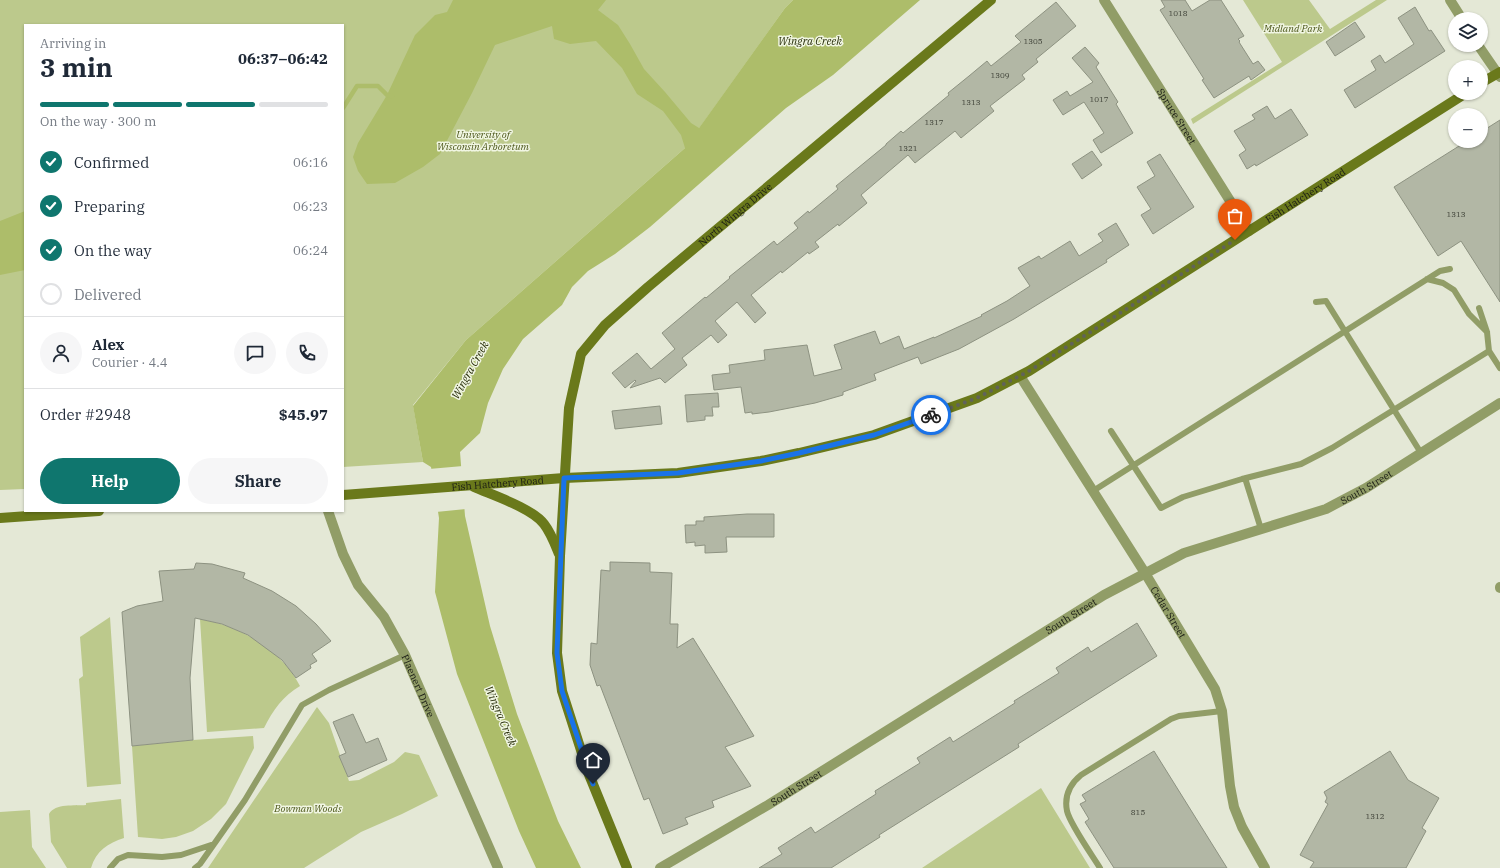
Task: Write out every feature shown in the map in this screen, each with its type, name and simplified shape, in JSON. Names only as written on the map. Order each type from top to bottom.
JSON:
[{"type":"main road","name":"North Wingra Drive","points":[[627,868],[588,772],[562,691],[557,653],[560,556],[569,408],[581,354],[606,325],[648,287],[990,0]]},
{"type":"main road","points":[[1488,80],[1499,74]]},
{"type":"main road","name":"Fish Hatchery Road","points":[[344,495],[564,478],[678,473],[761,461],[874,435],[962,404],[1020,376],[1455,100]]},
{"type":"main road","points":[[472,486],[525,510],[538,518],[549,531],[560,556]]},
{"type":"main road","points":[[0,518],[85,512]]},
{"type":"street","name":"Spruce Street","points":[[1104,0],[1249,231]]},
{"type":"street","points":[[1450,0],[1458,12]]},
{"type":"street","points":[[1483,52],[1499,74]]},
{"type":"street","name":"Cedar Street","points":[[1020,376],[1145,573],[1213,684],[1219,697],[1222,711],[1230,786],[1234,807],[1242,827],[1265,868]]},
{"type":"street","name":"South Street","points":[[660,868],[768,805],[1104,595],[1184,553],[1326,509],[1366,488],[1500,403]]},
{"type":"street","name":"Plaenert Drive","points":[[328,512],[343,554],[358,585],[384,617],[405,655],[498,868]]},
{"type":"lane","points":[[1093,491],[1427,279],[1440,271],[1450,270]]},
{"type":"lane","points":[[1427,279],[1443,283],[1454,290],[1470,314],[1487,332]]},
{"type":"lane","points":[[1316,302],[1326,301],[1421,453]]},
{"type":"lane","points":[[1479,308],[1487,332],[1489,350],[1500,368]]},
{"type":"lane","points":[[1111,431],[1161,508],[1183,497],[1245,478],[1301,464],[1332,448],[1489,350]]},
{"type":"lane","points":[[1245,478],[1261,529]]},
{"type":"lane","points":[[195,868],[200,864],[245,800],[302,705],[329,690],[405,655]]},
{"type":"lane","points":[[1100,868],[1067,812],[1067,798],[1069,790],[1074,782],[1081,775],[1171,719],[1179,716],[1222,711]]},
{"type":"lane","points":[[110,868],[118,859],[128,855],[162,857],[181,855],[214,844]]},
{"type":"green space","name":"University of Wisconsin Arboretum","points":[[0,0],[793,0],[785,8],[685,148],[466,340],[413,405],[423,462],[344,467],[344,24],[24,24],[24,489],[0,490]]},
{"type":"green space","name":"Midland Park","points":[[1243,0],[1309,0],[1330,29],[1376,0],[1387,0],[1193,124],[1191,119],[1282,62]]},
{"type":"green space","points":[[110,617],[121,784],[87,787],[79,679],[83,676],[80,637]]},
{"type":"green space","points":[[200,619],[230,627],[258,641],[271,650],[282,661],[300,686],[288,694],[279,704],[264,728],[207,732]]},
{"type":"green space","name":"Bowman Woods","points":[[317,707],[329,723],[349,781],[359,780],[394,762],[405,752],[419,755],[438,796],[361,832],[304,868],[208,868]]},
{"type":"green space","points":[[253,736],[254,748],[226,804],[211,819],[193,831],[176,837],[162,839],[138,837],[132,746]]},
{"type":"green space","points":[[1041,788],[1090,868],[922,868]]},
{"type":"green space","points":[[121,799],[124,838],[103,848],[93,862],[91,868],[67,868],[51,842],[49,814],[52,810],[71,805],[86,805],[86,803]]},
{"type":"green space","points":[[30,810],[32,847],[46,868],[0,868],[0,812]]},
{"type":"water","name":"Wingra Creek","points":[[453,0],[606,0],[598,10],[618,25],[644,69],[691,123],[699,128],[785,8],[793,0],[920,0],[833,75],[786,108],[650,227],[615,254],[588,271],[572,287],[562,305],[523,339],[503,369],[488,403],[480,433],[460,452],[465,516],[490,626],[517,714],[558,821],[581,868],[536,868],[519,831],[457,674],[435,592],[439,518],[431,467],[423,462],[413,406],[466,340],[685,148],[681,135],[663,111],[637,94],[622,68],[596,41],[570,44],[554,39],[552,26],[495,45],[440,154],[423,167],[395,183],[367,184],[358,171],[353,157],[358,143],[387,95],[415,35],[435,15],[447,12]]},
{"type":"water","points":[[24,211],[24,270],[0,275],[0,221]]},
{"type":"pier","points":[[463,466],[466,509],[436,512],[429,469]]},
{"type":"building","points":[[1161,0],[1185,0],[1192,11],[1210,0],[1221,0],[1244,36],[1238,39],[1240,41],[1239,42],[1253,64],[1258,61],[1265,70],[1251,80],[1249,76],[1214,98],[1202,80],[1204,79],[1160,10],[1165,7]]},
{"type":"building","points":[[1056,2],[1076,26],[1036,59],[1038,62],[1022,75],[1025,79],[990,106],[994,111],[961,138],[955,131],[915,163],[908,155],[861,195],[867,203],[839,226],[838,224],[815,242],[819,247],[809,254],[808,252],[782,273],[781,271],[751,295],[766,313],[755,323],[737,302],[715,321],[727,335],[718,343],[711,335],[682,358],[687,365],[665,383],[660,378],[630,388],[636,381],[635,380],[625,388],[612,373],[637,353],[651,369],[675,349],[662,333],[774,241],[777,245],[798,228],[794,223],[808,211],[809,213],[838,189],[836,186],[901,131],[903,133],[949,95],[948,93],[987,61],[991,66],[1021,42],[1015,36]]},
{"type":"building","points":[[1415,7],[1429,31],[1431,30],[1445,51],[1355,108],[1344,90],[1376,70],[1371,61],[1380,55],[1385,63],[1414,44],[1398,18]]},
{"type":"building","points":[[1355,22],[1365,37],[1335,56],[1326,42]]},
{"type":"building","points":[[1085,47],[1099,63],[1096,67],[1118,102],[1116,104],[1133,133],[1101,153],[1093,140],[1104,133],[1084,102],[1063,115],[1053,100],[1067,91],[1070,96],[1093,82],[1072,58]]},
{"type":"building","points":[[1267,106],[1275,119],[1291,109],[1308,135],[1256,166],[1255,164],[1247,169],[1239,155],[1246,150],[1234,131],[1255,119],[1252,115]]},
{"type":"building","points":[[1500,120],[1500,302],[1461,241],[1438,256],[1394,187],[1456,148],[1488,148],[1488,128]]},
{"type":"building","points":[[1092,151],[1102,165],[1082,179],[1072,164]]},
{"type":"building","points":[[1160,154],[1194,207],[1153,234],[1141,215],[1151,209],[1137,187],[1155,176],[1147,162]]},
{"type":"building","points":[[1116,223],[1129,245],[1106,260],[1107,262],[1014,319],[959,349],[921,364],[918,357],[874,374],[876,380],[843,392],[843,395],[815,403],[769,412],[752,414],[752,412],[745,413],[741,387],[714,390],[712,375],[730,373],[729,365],[765,360],[764,350],[807,345],[814,376],[842,369],[834,345],[875,331],[880,344],[899,336],[904,349],[934,338],[982,316],[981,315],[1030,286],[1018,268],[1039,256],[1041,259],[1070,241],[1079,256],[1103,241],[1098,234]]},
{"type":"building","points":[[718,393],[719,407],[712,407],[713,416],[705,416],[705,420],[687,422],[685,395]]},
{"type":"building","points":[[660,406],[662,424],[615,429],[612,411]]},
{"type":"building","points":[[774,514],[774,537],[726,537],[727,552],[705,553],[705,545],[695,546],[695,542],[686,543],[685,525],[696,525],[696,521],[704,521],[704,517]]},
{"type":"building","points":[[610,562],[650,563],[650,572],[672,573],[670,624],[678,624],[677,648],[693,638],[754,736],[725,747],[751,786],[712,801],[714,807],[685,818],[688,824],[663,834],[649,798],[644,800],[600,685],[597,686],[590,665],[591,643],[597,644],[601,570],[610,571]]},
{"type":"building","points":[[196,563],[212,564],[245,573],[243,578],[272,591],[296,606],[316,624],[331,641],[312,654],[317,661],[310,665],[311,668],[296,678],[282,660],[248,635],[222,624],[195,618],[190,678],[193,740],[132,746],[122,612],[137,606],[163,601],[159,571],[194,569]]},
{"type":"building","points":[[1137,623],[1157,656],[1018,744],[1019,747],[879,835],[880,837],[831,868],[759,868],[782,854],[778,848],[811,827],[815,833],[876,794],[875,791],[920,763],[917,758],[950,737],[953,742],[1015,703],[1014,701],[1059,673],[1056,668],[1088,647],[1091,652]]},
{"type":"building","points":[[353,714],[366,743],[378,738],[387,760],[348,777],[339,756],[346,753],[333,722]]},
{"type":"building","points":[[1154,751],[1227,868],[1114,868],[1085,822],[1089,819],[1080,804],[1086,801],[1082,795]]},
{"type":"building","points":[[1390,751],[1408,780],[1439,798],[1422,828],[1426,831],[1406,868],[1310,868],[1314,862],[1300,855],[1328,804],[1325,802],[1327,798],[1324,792]]},
{"type":"waterway","points":[[344,106],[357,86],[378,86],[387,95],[392,96]]},
{"type":"way so far","points":[[931,415],[977,398],[1029,371],[1235,240]]},
{"type":"route","points":[[593,784],[562,691],[557,653],[564,478],[678,473],[761,461],[874,435],[931,415]]}]
